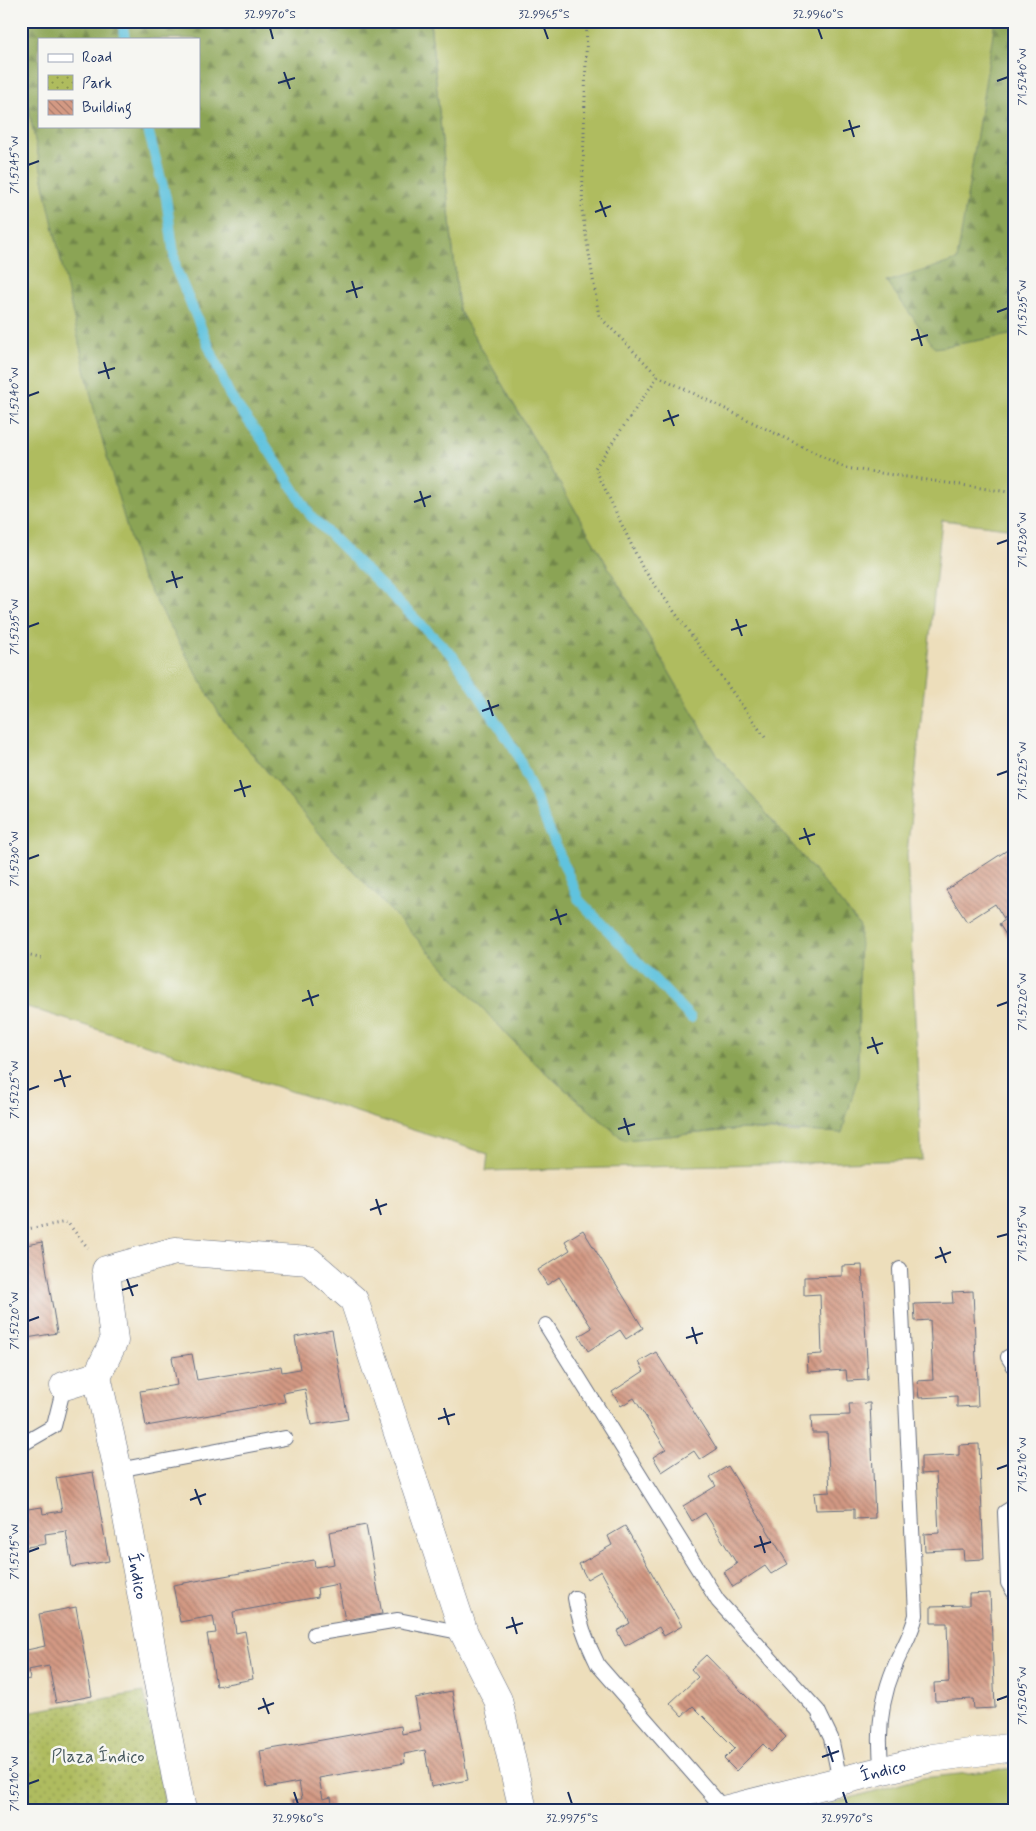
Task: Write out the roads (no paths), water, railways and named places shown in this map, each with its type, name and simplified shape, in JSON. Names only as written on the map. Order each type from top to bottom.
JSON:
[{"type":"street","points":[[64,1386],[97,1376],[114,1341],[106,1270],[175,1251],[309,1261],[354,1300],[464,1633],[498,1700],[523,1810]]},
{"type":"street","name":"Índico","points":[[97,1376],[118,1470],[182,1810]]},
{"type":"street","name":"Índico","points":[[724,1810],[932,1758],[1015,1747]]},
{"type":"lane","points":[[882,1771],[878,1747],[886,1688],[909,1638],[916,1615],[900,1269]]},
{"type":"lane","points":[[546,1325],[718,1601],[818,1711],[826,1723],[840,1781]]},
{"type":"lane","points":[[21,1445],[54,1426],[64,1386]]},
{"type":"lane","points":[[118,1470],[286,1438]]},
{"type":"lane","points":[[1015,1506],[1005,1512],[1008,1583],[1015,1594]]},
{"type":"lane","points":[[575,1598],[578,1620],[586,1642],[598,1665],[724,1810]]},
{"type":"lane","points":[[314,1634],[398,1620],[464,1633]]},
{"type":"waterway","points":[[122,21],[125,38]]},
{"type":"waterway","points":[[148,128],[166,198],[176,269],[230,396],[261,438],[311,516],[453,656],[516,752],[579,900],[691,1018]]},
{"type":"park label","name":"Plaza Índico","points":[[98,1756]]}]
